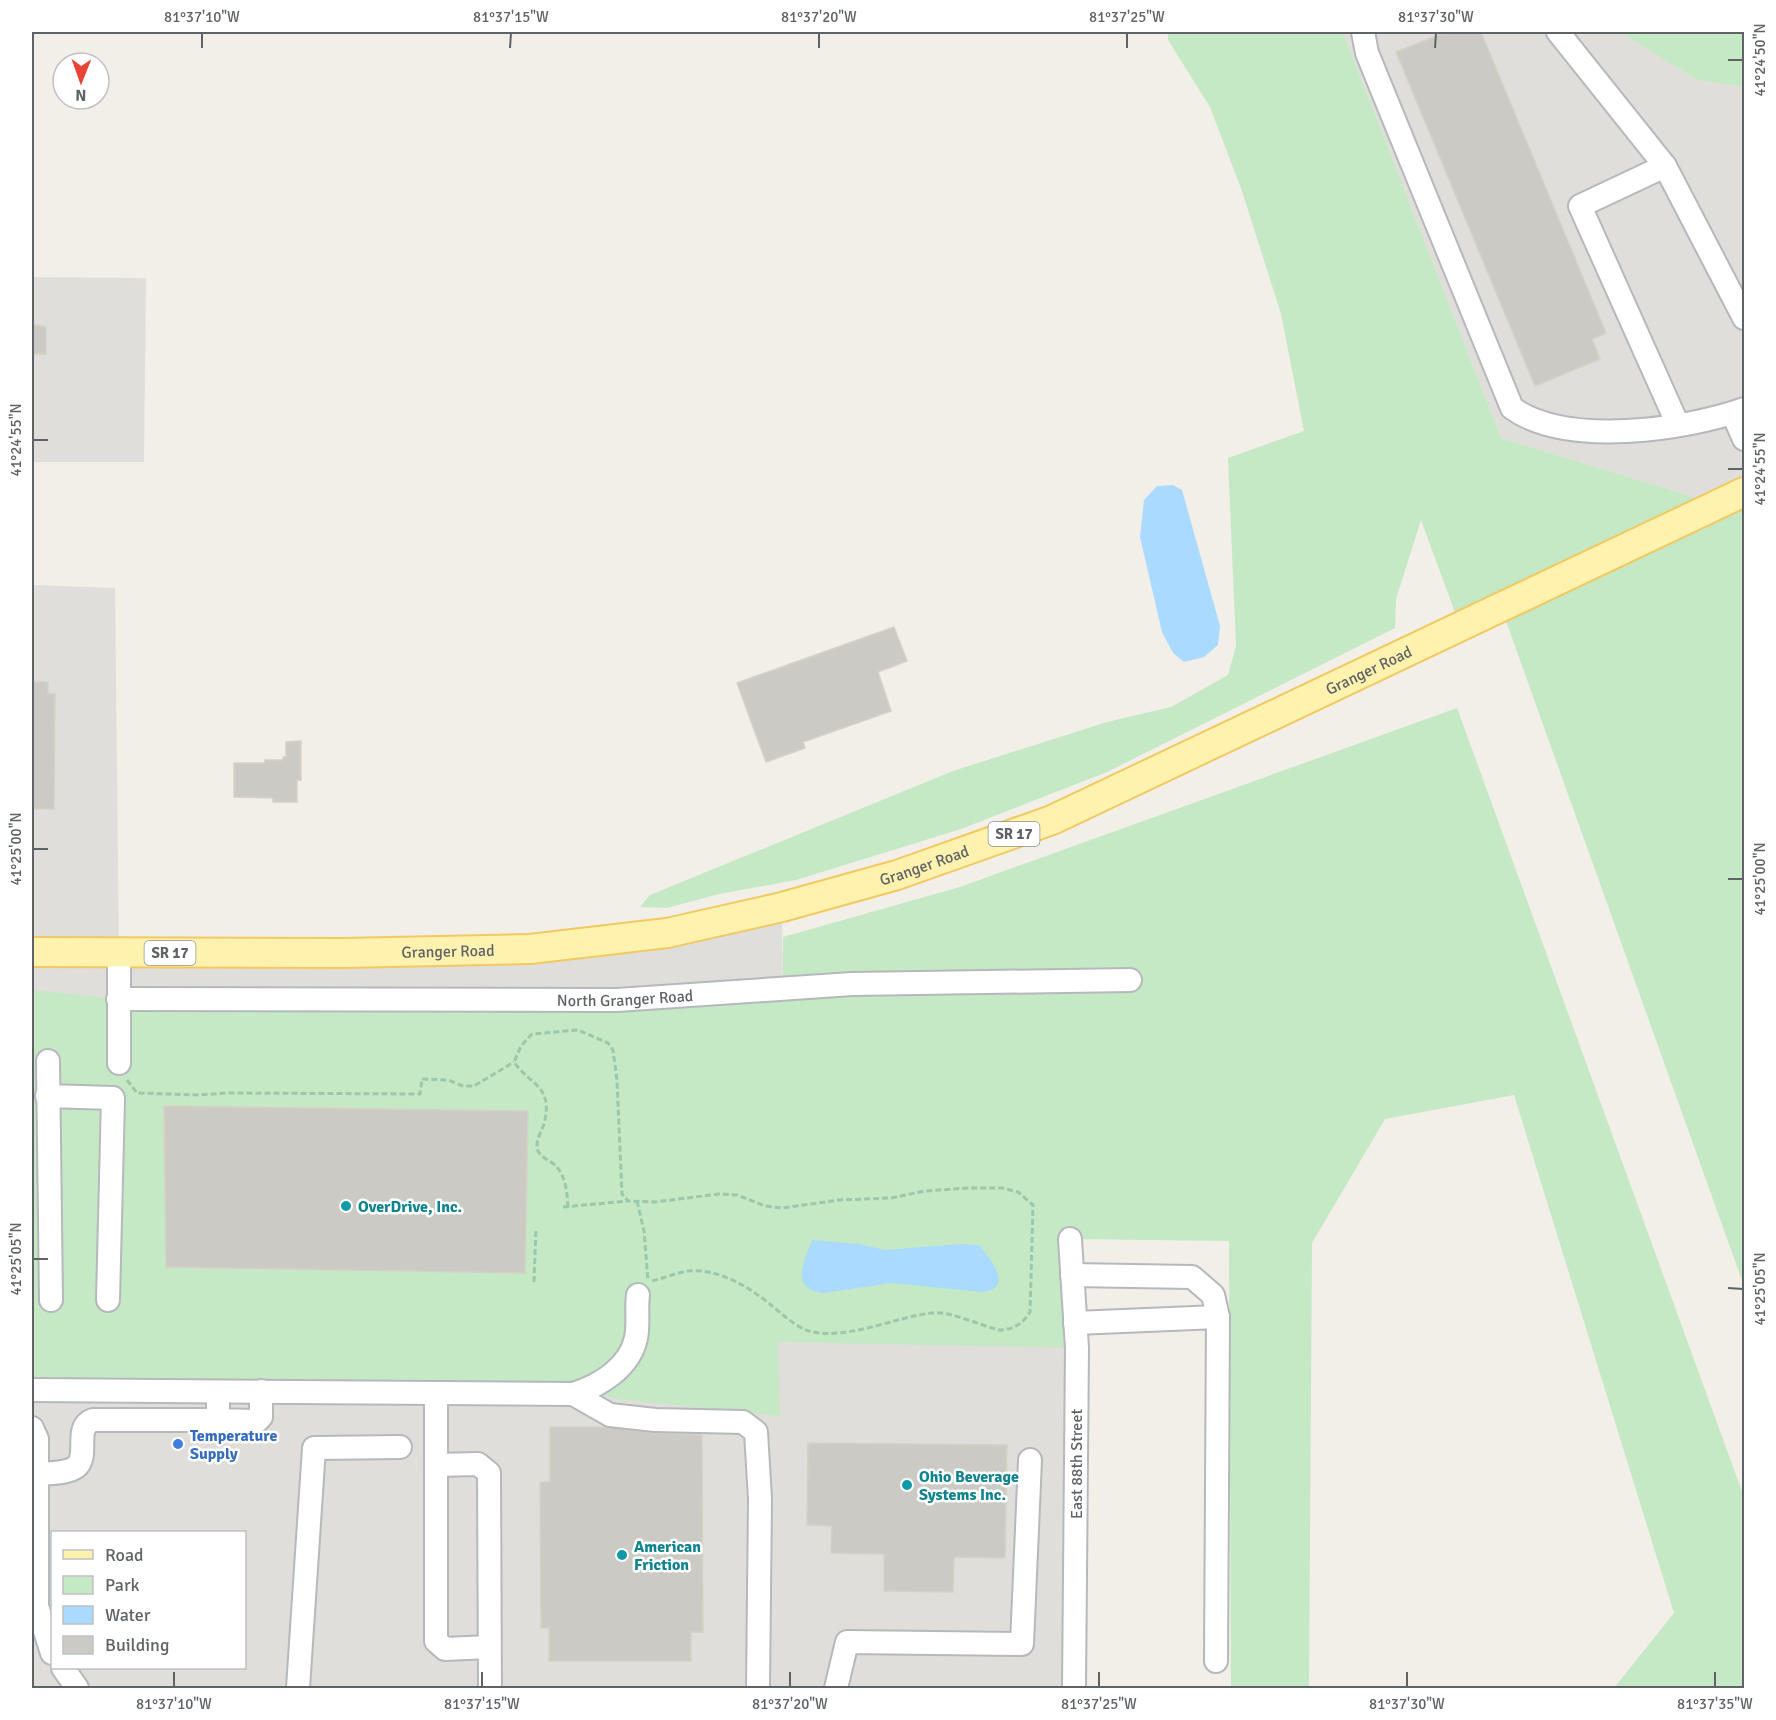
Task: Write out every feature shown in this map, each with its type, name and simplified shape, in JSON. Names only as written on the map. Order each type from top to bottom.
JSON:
[{"type":"main road","name":"Granger Road","points":[[32,952],[343,953],[530,949],[668,933],[782,907],[886,879],[1052,820],[1744,492]]},
{"type":"street","points":[[1364,32],[1367,53],[1512,408],[1525,417],[1571,430],[1635,431],[1717,419],[1738,411],[1744,439]]},
{"type":"street","points":[[1558,32],[1665,166],[1744,318]]},
{"type":"street","points":[[1665,166],[1580,206],[1678,425]]},
{"type":"street","points":[[119,953],[119,1063]]},
{"type":"street","name":"North Granger Road","points":[[118,999],[617,1000],[852,984],[1130,980]]},
{"type":"street","points":[[48,1061],[51,1300]]},
{"type":"street","points":[[47,1096],[113,1098],[108,1300]]},
{"type":"street","name":"East 88th Street","points":[[1070,1239],[1077,1360],[1074,1689]]},
{"type":"street","points":[[1072,1275],[1192,1277],[1213,1295],[1218,1317],[1216,1661]]},
{"type":"street","points":[[32,1390],[573,1394],[586,1390],[615,1371],[631,1353],[636,1338],[642,1287]]},
{"type":"street","points":[[1075,1323],[1218,1317]]},
{"type":"street","points":[[218,1391],[218,1420]]},
{"type":"street","points":[[37,1474],[66,1471],[76,1467],[80,1461],[84,1428],[88,1421],[93,1419],[257,1421],[261,1417],[261,1392]]},
{"type":"street","points":[[436,1393],[436,1641],[445,1649],[489,1647]]},
{"type":"street","points":[[573,1394],[610,1415],[655,1420],[743,1422],[756,1432],[760,1499],[758,1689]]},
{"type":"street","points":[[32,1428],[37,1439],[34,1578],[38,1631],[51,1651]]},
{"type":"street","points":[[298,1689],[314,1448],[400,1447]]},
{"type":"street","points":[[836,1689],[847,1642],[1022,1644],[1030,1460]]},
{"type":"street","points":[[436,1465],[478,1464],[489,1473],[490,1689]]},
{"type":"street","points":[[64,1669],[77,1689]]},
{"type":"path","points":[[119,1063],[129,1084],[137,1093],[420,1094],[422,1079],[448,1080],[463,1086],[474,1086],[514,1062],[521,1046],[532,1034],[578,1030],[608,1043],[613,1050],[617,1081],[622,1194],[628,1201]]},
{"type":"path","points":[[514,1062],[542,1090],[545,1098],[544,1120],[537,1147],[540,1155],[557,1167],[566,1186],[568,1207]]},
{"type":"path","points":[[563,1207],[628,1201],[637,1201],[655,1202],[719,1194],[737,1195],[765,1206],[782,1208],[839,1200],[891,1197],[925,1191],[1002,1188],[1018,1192],[1034,1205],[1030,1312],[1026,1319],[1009,1330],[999,1330],[937,1313],[855,1330],[808,1331],[738,1283],[711,1273],[699,1270],[685,1272],[642,1287],[644,1231],[637,1201]]},
{"type":"path","points":[[534,1282],[536,1228]]},
{"type":"shaded area","points":[[1343,32],[1620,32],[1697,80],[1744,87],[1744,492],[1717,504],[1501,438]]},
{"type":"shaded area","points":[[32,277],[146,278],[144,462],[32,462]]},
{"type":"shaded area","points":[[32,585],[115,588],[119,953],[530,949],[782,907],[783,988],[1070,1239],[1074,1688],[32,1688]]},
{"type":"green space","points":[[1168,32],[1343,32],[1501,438],[1717,504],[1744,492],[1744,1286],[1501,607],[1460,626],[1421,520],[1396,599],[1395,628],[1107,772],[961,829],[796,880],[719,894],[667,908],[640,907],[650,895],[953,771],[1107,722],[1171,707],[1228,675],[1236,646],[1228,458],[1304,431],[1281,314],[1242,191],[1210,107],[1168,40]]},
{"type":"green space","points":[[1620,32],[1744,32],[1744,87],[1697,80]]},
{"type":"green space","points":[[1457,708],[1744,1497],[1744,1688],[1614,1688],[1674,1613],[1514,1095],[1385,1119],[1312,1243],[1309,1688],[1231,1688],[1229,1241],[1070,1239],[1077,1348],[778,1342],[780,1416],[616,1399],[586,1390],[32,1391],[32,990],[118,999],[783,988],[783,937],[960,887]]},
{"type":"water","points":[[1173,485],[1182,490],[1220,626],[1218,645],[1204,657],[1184,662],[1173,653],[1162,632],[1140,537],[1144,500],[1157,486]]},
{"type":"water","points":[[812,1240],[859,1244],[885,1250],[961,1244],[979,1245],[994,1265],[999,1280],[992,1290],[982,1292],[892,1283],[823,1293],[812,1290],[802,1280],[803,1265]]},
{"type":"building","points":[[1446,32],[1481,32],[1606,333],[1592,339],[1600,359],[1535,386],[1396,52]]},
{"type":"building","points":[[32,324],[46,327],[46,354],[32,354]]},
{"type":"building","points":[[894,627],[907,661],[878,672],[891,711],[803,742],[805,748],[766,762],[737,683]]},
{"type":"building","points":[[32,682],[48,682],[48,694],[55,694],[54,809],[32,809]]},
{"type":"building","points":[[301,741],[301,780],[297,780],[297,802],[273,802],[273,798],[234,797],[234,763],[265,763],[265,760],[283,760],[283,757],[286,757],[286,742]]},
{"type":"building","name":"OverDrive, Inc.","points":[[164,1106],[528,1111],[525,1273],[166,1267]]},
{"type":"building","name":"American Friction","points":[[550,1427],[603,1427],[654,1433],[702,1435],[703,1632],[691,1632],[691,1661],[549,1661],[549,1628],[541,1628],[540,1482],[550,1482]]},
{"type":"building","name":"Ohio Beverage Systems Inc.","points":[[808,1443],[1007,1445],[1005,1558],[954,1557],[953,1592],[884,1591],[884,1554],[831,1553],[832,1526],[807,1525]]},
{"type":"place","name":"OverDrive, Inc.","points":[[346,1206]]},
{"type":"place","name":"Temperature Supply","points":[[178,1444]]},
{"type":"place","name":"Ohio Beverage Systems Inc.","points":[[907,1485]]},
{"type":"place","name":"American Friction","points":[[622,1555]]}]
